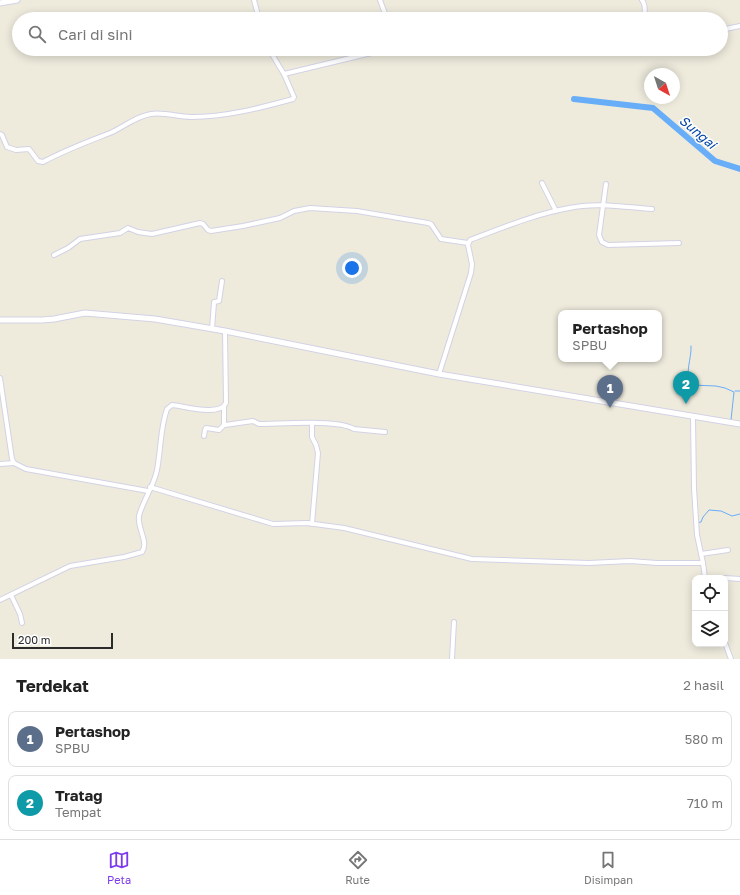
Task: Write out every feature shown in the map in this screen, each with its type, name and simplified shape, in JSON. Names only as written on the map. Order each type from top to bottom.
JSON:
[{"type":"street","points":[[0,3],[17,0]]},
{"type":"street","points":[[254,0],[257,12]]},
{"type":"street","points":[[380,0],[384,12]]},
{"type":"street","points":[[642,0],[645,12]]},
{"type":"street","points":[[728,29],[740,26]]},
{"type":"street","points":[[0,134],[8,147],[16,150],[29,149],[38,161],[42,162],[86,142],[111,133],[142,116],[158,113],[189,117],[220,115],[257,109],[293,99],[294,97],[284,74],[273,56]]},
{"type":"street","points":[[284,74],[359,56]]},
{"type":"street","points":[[542,183],[556,211]]},
{"type":"street","points":[[606,184],[602,205],[600,235],[602,242],[608,245],[679,243]]},
{"type":"street","points":[[468,243],[470,240],[495,230],[530,218],[570,207],[602,205],[652,209]]},
{"type":"street","points":[[54,255],[68,248],[80,239],[120,233],[128,228],[138,232],[152,234],[200,223],[208,230],[214,230],[243,226],[280,218],[294,211],[310,208],[357,211],[428,223],[431,224],[441,239],[468,243]]},
{"type":"street","points":[[439,374],[471,273],[472,264],[468,243]]},
{"type":"street","points":[[212,329],[214,303],[219,300],[222,281]]},
{"type":"street","points":[[0,320],[51,320],[85,313],[155,320],[225,331],[439,374],[740,424]]},
{"type":"street","points":[[224,425],[224,406],[226,403],[225,331]]},
{"type":"street","points":[[0,378],[9,442],[14,463]]},
{"type":"street","points":[[0,600],[70,566],[124,557],[142,552],[144,544],[139,527],[139,519],[148,491],[157,471],[161,429],[168,407],[174,406],[211,410],[224,406]]},
{"type":"street","points":[[693,417],[694,488],[697,535],[705,575]]},
{"type":"street","points":[[204,436],[206,428],[220,430],[224,425],[253,421],[259,424],[332,423],[354,429],[385,432]]},
{"type":"street","points":[[312,424],[312,437],[318,453],[312,524]]},
{"type":"street","points":[[0,464],[14,463],[26,469],[148,491]]},
{"type":"street","points":[[150,487],[273,524],[312,524],[344,528],[477,560],[589,563],[630,561],[657,563],[703,563]]},
{"type":"street","points":[[701,554],[728,550]]},
{"type":"street","points":[[728,578],[740,579]]},
{"type":"street","points":[[12,595],[22,623]]},
{"type":"street","points":[[452,659],[454,622]]},
{"type":"street","points":[[726,647],[730,659]]},
{"type":"waterway","name":"Sungai","points":[[574,99],[653,108],[715,161],[740,169]]},
{"type":"waterway","points":[[691,346],[688,371],[691,385],[716,386],[734,392],[731,420]]},
{"type":"waterway","points":[[735,391],[740,391]]},
{"type":"waterway","points":[[697,523],[701,522],[709,510],[721,511],[732,516],[740,514]]},
{"type":"place","name":"Tratag","points":[[686,404]]},
{"type":"place","name":"Pertashop","points":[[610,408]]}]
